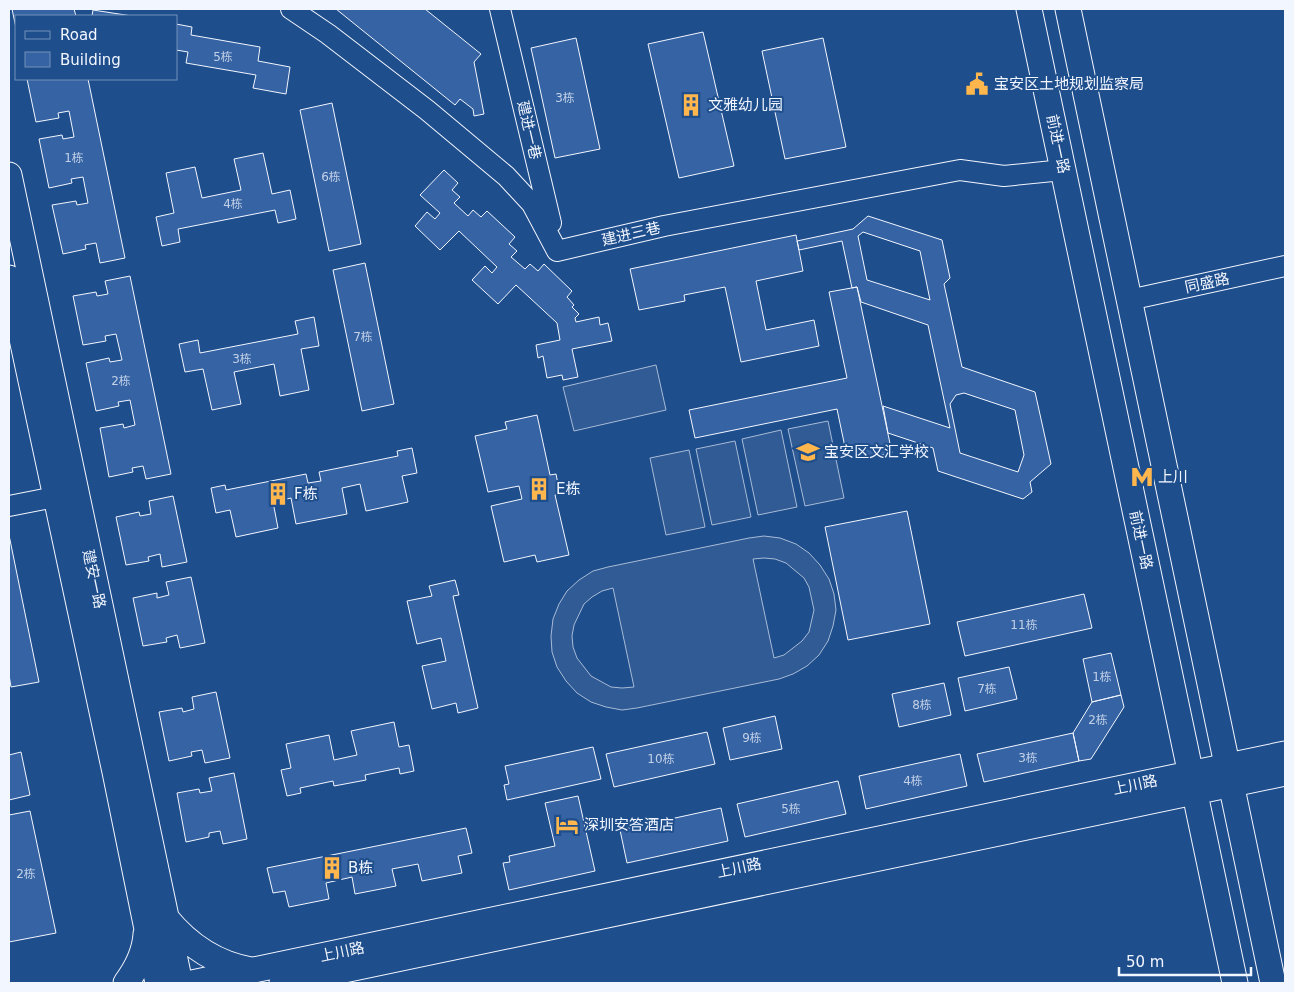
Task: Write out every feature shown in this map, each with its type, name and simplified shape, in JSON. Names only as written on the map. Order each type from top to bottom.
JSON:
[{"type":"main road","name":"前进一路","points":[[1029,9],[1235,983]]},
{"type":"main road","points":[[1068,9],[1273,983]]},
{"type":"main road","name":"建安一路","points":[[9,175],[66,494],[156,922],[180,983]]},
{"type":"main road","name":"建安一路","points":[[9,278],[66,494]]},
{"type":"main road","name":"上川路","points":[[1229,775],[1285,754]]},
{"type":"main road","name":"上川路","points":[[192,983],[1192,782],[1229,775],[1285,773]]},
{"type":"main road","name":"上川路","points":[[282,983],[1192,782]]},
{"type":"main road","points":[[126,983],[134,972],[156,922],[176,931],[201,951],[235,967],[254,970]]},
{"type":"main road","name":"建安一路","points":[[156,922],[158,983]]},
{"type":"street","points":[[291,9],[328,34],[427,110],[506,176],[532,204],[557,251]]},
{"type":"street","name":"建进一巷","points":[[500,9],[557,251]]},
{"type":"street","name":"建进三巷","points":[[557,251],[664,226],[960,170],[1004,176],[1063,170]]},
{"type":"street","name":"同盛路","points":[[1129,300],[1285,266]]},
{"type":"street","points":[[9,506],[66,494]]},
{"type":"shaded area","points":[[656,365],[666,410],[574,431],[563,387]]},
{"type":"shaded area","points":[[828,421],[844,498],[805,506],[788,429]]},
{"type":"shaded area","points":[[781,430],[797,507],[758,515],[742,439]]},
{"type":"shaded area","points":[[735,441],[751,517],[712,525],[696,449]]},
{"type":"shaded area","points":[[689,450],[705,527],[666,535],[650,458]]},
{"type":"shaded area","points":[[764,536],[780,538],[796,544],[809,553],[829,579],[834,594],[836,610],[833,626],[828,641],[819,655],[807,666],[779,679],[622,710],[591,702],[577,693],[566,681],[557,667],[552,652],[553,619],[567,591],[579,580],[593,571],[608,567]],"holes":[[[764,558],[786,563],[804,578],[809,587],[814,610],[809,632],[802,641],[784,655],[774,658],[753,559]],[[613,588],[634,687],[611,687],[591,676],[577,658],[573,647],[574,625],[584,604],[602,591]]]},
{"type":"building","points":[[12,9],[74,9],[76,15],[15,15],[15,23]]},
{"type":"building","points":[[336,9],[425,9],[481,54],[474,62],[484,114],[474,116],[473,109],[460,99],[455,105]]},
{"type":"building","points":[[93,10],[126,15],[92,15]]},
{"type":"building","points":[[178,24],[192,27],[191,35],[260,47],[258,61],[290,67],[286,94],[253,88],[256,75],[186,63],[188,52],[178,50]]},
{"type":"building","name":"文雅幼儿园","points":[[703,32],[734,166],[679,178],[648,44]]},
{"type":"building","points":[[576,38],[600,149],[555,158],[531,48]]},
{"type":"building","points":[[823,38],[846,147],[785,159],[762,51]]},
{"type":"building","points":[[27,80],[88,80],[125,258],[100,263],[96,243],[85,245],[86,249],[63,254],[52,205],[76,201],[77,205],[88,203],[83,177],[71,179],[72,183],[49,188],[39,139],[62,135],[63,139],[74,137],[69,111],[58,113],[59,118],[36,122]]},
{"type":"building","points":[[332,103],[361,244],[329,251],[300,110]]},
{"type":"building","points":[[263,153],[272,194],[290,190],[296,219],[278,223],[275,210],[178,229],[180,242],[162,246],[156,217],[174,213],[166,173],[195,167],[202,198],[241,190],[234,159]]},
{"type":"building","points":[[444,170],[458,183],[452,190],[460,197],[454,203],[468,216],[473,210],[481,217],[487,211],[515,237],[509,244],[517,251],[511,257],[525,269],[530,264],[538,271],[544,264],[572,291],[567,297],[574,305],[572,307],[579,314],[575,318],[576,322],[599,317],[600,325],[608,323],[612,341],[572,349],[578,377],[563,380],[562,375],[547,378],[543,356],[538,358],[536,345],[560,340],[557,323],[516,285],[498,304],[472,280],[485,266],[492,273],[497,267],[459,231],[440,250],[415,226],[427,212],[435,219],[440,213],[420,195]]},
{"type":"building","points":[[868,216],[942,240],[950,278],[944,284],[962,367],[1035,392],[1051,464],[1030,482],[1032,492],[1023,499],[938,471],[933,448],[888,433],[883,406],[950,428],[928,325],[861,302],[857,287],[852,288],[842,241],[799,250],[797,241],[853,229]],"holes":[[[863,232],[920,251],[930,300],[867,280],[858,236]],[[964,393],[1015,410],[1024,455],[1018,472],[960,453],[950,404],[956,395]]]},
{"type":"building","points":[[796,235],[803,271],[756,281],[766,330],[814,320],[819,346],[741,362],[725,287],[684,295],[685,301],[639,310],[630,269]]},
{"type":"building","points":[[365,263],[394,404],[362,411],[333,270]]},
{"type":"building","points":[[130,276],[171,474],[146,479],[143,466],[132,468],[133,472],[109,477],[100,428],[123,424],[124,428],[135,425],[130,400],[118,402],[119,406],[96,411],[86,363],[109,358],[110,362],[122,360],[116,334],[105,336],[106,341],[83,345],[73,296],[96,292],[97,296],[108,294],[105,281]]},
{"type":"building","points":[[857,287],[892,453],[863,459],[861,449],[846,452],[837,409],[695,438],[689,410],[847,378],[829,292]]},
{"type":"building","points":[[314,317],[319,346],[301,349],[309,390],[280,396],[274,364],[234,372],[241,404],[212,410],[203,369],[185,372],[179,344],[198,340],[200,353],[298,334],[295,321]]},
{"type":"building","name":"E栋","points":[[537,415],[550,475],[556,474],[560,494],[555,495],[569,555],[537,562],[535,555],[504,562],[491,506],[522,499],[519,486],[488,492],[475,436],[507,429],[505,422]]},
{"type":"building","name":"F栋","points":[[412,448],[417,473],[402,476],[408,502],[366,511],[360,484],[342,488],[347,514],[296,524],[291,498],[273,502],[278,528],[236,537],[230,510],[216,513],[211,488],[225,485],[226,490],[306,474],[308,483],[321,481],[319,472],[398,456],[397,451]]},
{"type":"building","points":[[173,496],[187,562],[162,567],[160,554],[148,557],[149,561],[126,565],[116,517],[139,512],[140,516],[151,514],[149,501]]},
{"type":"building","points":[[907,511],[930,624],[848,640],[825,527]]},
{"type":"building","points":[[9,535],[39,682],[11,687],[9,675]]},
{"type":"building","points":[[191,577],[205,643],[180,648],[177,635],[166,638],[167,642],[143,646],[133,598],[157,593],[157,598],[169,595],[166,582]]},
{"type":"building","points":[[455,580],[459,595],[453,596],[478,708],[458,713],[456,703],[432,709],[422,666],[446,661],[441,638],[417,644],[407,601],[432,596],[429,586]]},
{"type":"building","points":[[1084,594],[1092,628],[965,656],[957,622]]},
{"type":"building","points":[[1111,653],[1121,695],[1092,702],[1083,659]]},
{"type":"building","points":[[1009,667],[1017,699],[965,711],[958,678]]},
{"type":"building","points":[[944,683],[951,715],[899,727],[892,694]]},
{"type":"building","points":[[216,692],[230,758],[205,763],[202,750],[191,752],[192,756],[169,761],[159,712],[182,708],[183,712],[194,709],[192,697]]},
{"type":"building","points":[[1121,695],[1124,707],[1091,759],[1079,761],[1073,733],[1092,702]]},
{"type":"building","points":[[775,716],[782,749],[730,760],[723,728]]},
{"type":"building","points":[[394,722],[399,747],[409,745],[414,771],[400,774],[399,768],[365,775],[366,780],[334,786],[333,781],[300,788],[301,793],[287,796],[281,770],[291,768],[286,744],[329,735],[334,760],[357,755],[351,731]]},
{"type":"building","points":[[707,732],[715,764],[614,787],[606,754]]},
{"type":"building","points":[[1073,733],[1079,761],[984,782],[977,754]]},
{"type":"building","points":[[593,747],[601,779],[507,800],[504,785],[509,784],[505,766]]},
{"type":"building","points":[[21,752],[30,795],[9,800],[9,755]]},
{"type":"building","points":[[960,754],[967,786],[866,809],[859,776]]},
{"type":"building","points":[[234,773],[247,839],[223,844],[220,831],[209,833],[209,837],[186,842],[177,793],[199,789],[200,793],[212,791],[209,778]]},
{"type":"building","points":[[838,781],[846,814],[745,837],[737,804]]},
{"type":"building","name":"深圳安答酒店","points":[[578,796],[595,871],[509,890],[503,863],[510,862],[509,856],[555,846],[545,803]]},
{"type":"building","points":[[721,808],[728,841],[627,863],[620,830]]},
{"type":"building","points":[[30,811],[56,933],[9,942],[9,815]]},
{"type":"building","name":"B栋","points":[[466,828],[472,853],[458,856],[462,873],[422,881],[418,864],[392,869],[396,886],[355,894],[352,877],[326,883],[329,899],[289,907],[285,891],[273,893],[267,868]]},
{"type":"place","name":"宝安区土地规划监察局","points":[[977,84]]},
{"type":"place","name":"文雅幼儿园","points":[[691,105]]},
{"type":"place","name":"宝安区文汇学校","points":[[808,452]]},
{"type":"place","name":"上川","points":[[1142,477]]},
{"type":"place","name":"E栋","points":[[539,489]]},
{"type":"place","name":"F栋","points":[[278,494]]},
{"type":"place","name":"深圳安答酒店","points":[[567,825]]},
{"type":"place","name":"B栋","points":[[332,868]]}]
